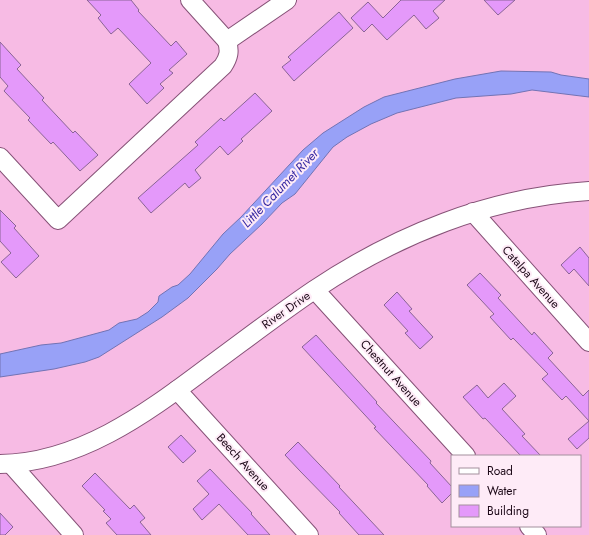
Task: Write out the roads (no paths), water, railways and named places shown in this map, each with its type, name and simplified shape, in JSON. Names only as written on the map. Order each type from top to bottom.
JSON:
[{"type":"street","points":[[0,157],[58,220],[223,66],[228,58],[229,49],[227,41],[190,0]]},
{"type":"street","points":[[227,41],[287,0]]},
{"type":"street","name":"River Drive","points":[[5,464],[45,459],[83,446],[114,431],[177,390],[274,318],[315,290],[354,265],[428,228],[473,212],[508,203],[549,195],[589,191]]},
{"type":"street","name":"Catalpa Avenue","points":[[473,212],[589,342]]},
{"type":"street","name":"Chestnut Avenue","points":[[315,290],[465,455]]},
{"type":"street","name":"Beech Avenue","points":[[177,390],[309,535]]},
{"type":"street","points":[[5,464],[74,535]]},
{"type":"street","points":[[530,527],[538,535]]},
{"type":"water","name":"Little Calumet River","points":[[501,71],[551,72],[589,79],[589,97],[532,90],[511,94],[456,98],[397,113],[371,124],[347,137],[333,147],[295,194],[282,203],[188,298],[162,317],[99,357],[85,362],[54,369],[0,377],[0,354],[41,345],[61,343],[109,330],[119,323],[137,319],[148,312],[158,302],[159,296],[172,287],[178,285],[190,274],[223,234],[241,217],[303,150],[323,133],[364,107],[384,97],[455,79]]}]
